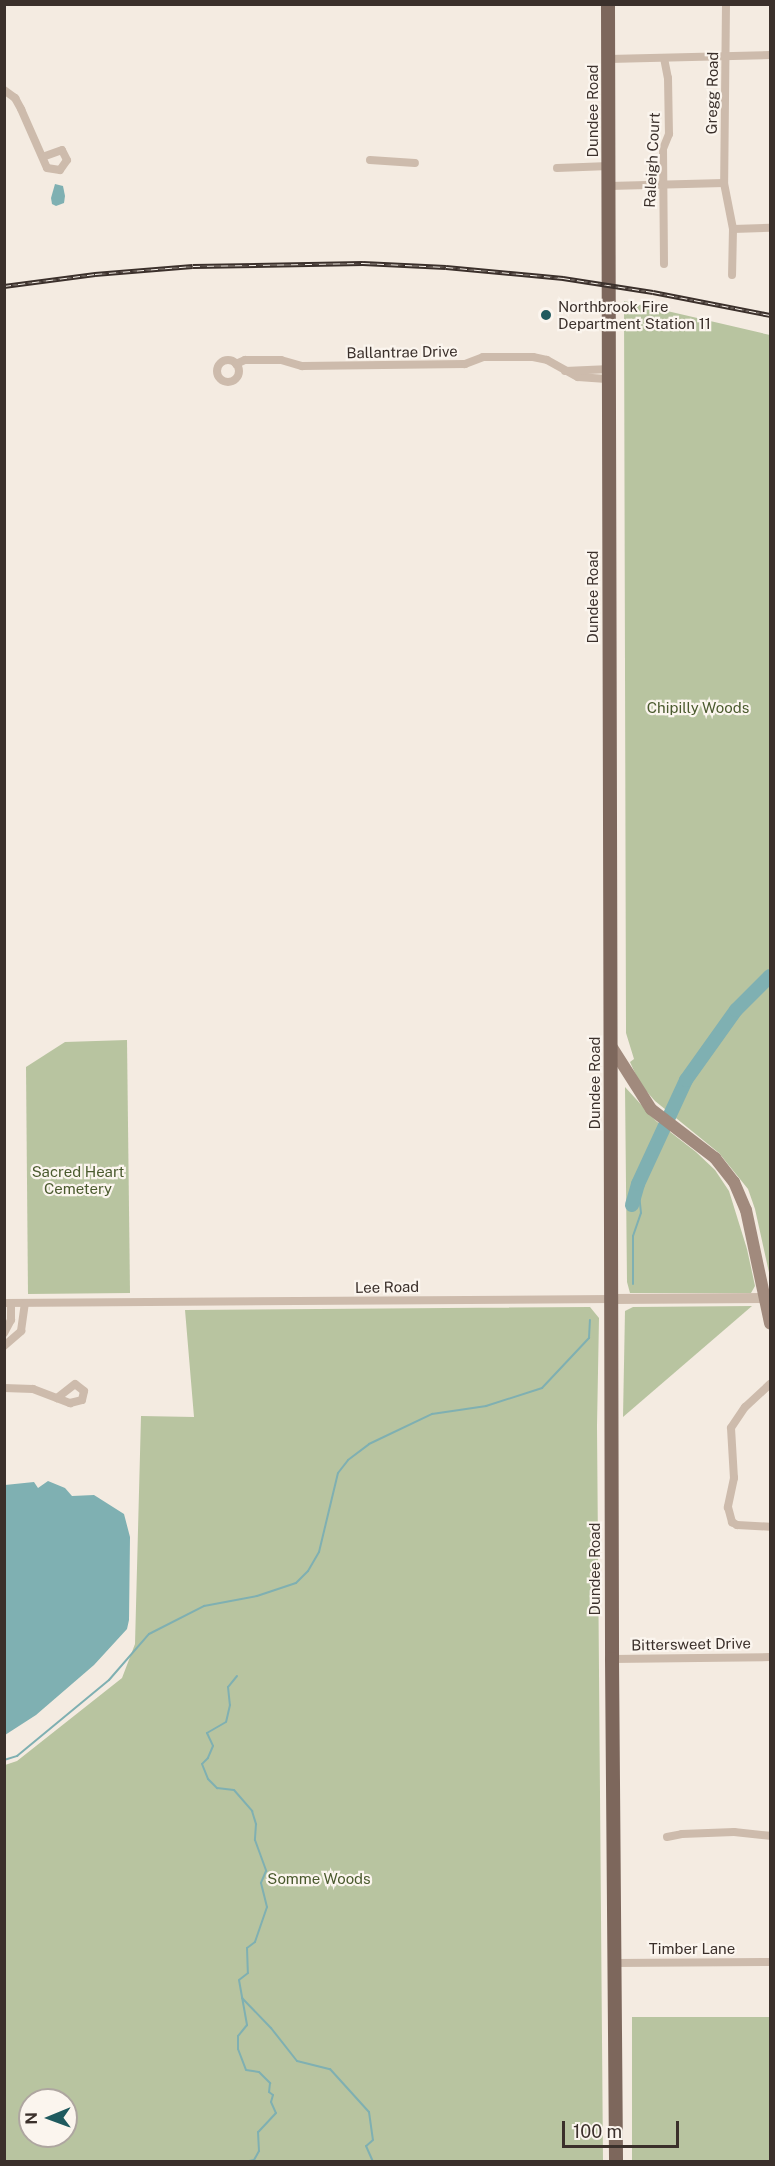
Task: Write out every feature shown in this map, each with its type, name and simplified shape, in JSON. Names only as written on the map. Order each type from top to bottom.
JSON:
[{"type":"main road","name":"Dundee Road","points":[[608,4],[612,1659],[616,2162]]},
{"type":"main road","points":[[611,1046],[628,1077],[659,1115],[715,1158],[734,1182],[746,1209],[771,1323]]},
{"type":"street","name":"Gregg Road","points":[[726,4],[724,183],[733,229],[732,275]]},
{"type":"street","points":[[609,59],[771,56]]},
{"type":"street","name":"Raleigh Court","points":[[664,58],[668,78],[669,134],[663,149],[664,264]]},
{"type":"street","points":[[4,90],[15,98],[43,157]]},
{"type":"street","points":[[370,160],[415,163]]},
{"type":"street","points":[[557,168],[609,166]]},
{"type":"street","points":[[609,186],[724,183]]},
{"type":"street","points":[[733,229],[771,228]]},
{"type":"street","name":"Ballantrae Drive","points":[[236,364],[244,360],[281,360],[298,366],[465,364],[483,357],[532,357],[547,360],[578,377],[610,374]]},
{"type":"street","name":"Lee Road","points":[[8,1303],[767,1298]]},
{"type":"street","points":[[4,1333],[11,1320],[8,1303]]},
{"type":"street","points":[[4,1346],[21,1331],[25,1304]]},
{"type":"street","points":[[771,1384],[745,1407],[732,1428],[734,1478],[728,1507],[732,1522],[737,1525],[771,1527]]},
{"type":"street","points":[[4,1388],[33,1389],[57,1398]]},
{"type":"street","name":"Bittersweet Drive","points":[[612,1659],[771,1657]]},
{"type":"street","points":[[667,1837],[682,1834],[734,1832],[771,1836]]},
{"type":"street","name":"Timber Lane","points":[[614,1963],[771,1962]]},
{"type":"green space","name":"Chipilly Woods","points":[[624,301],[770,335],[770,1277],[755,1209],[748,1189],[719,1153],[655,1101],[640,1084],[630,1062],[634,1059],[626,1033]]},
{"type":"green space","name":"Sacred Heart Cemetery","points":[[127,1040],[130,1293],[28,1294],[26,1067],[65,1042]]},
{"type":"green space","points":[[625,1087],[656,1121],[715,1170],[729,1191],[747,1249],[755,1286],[751,1293],[630,1293],[627,1282]]},
{"type":"green space","points":[[752,1306],[623,1417],[625,1311],[633,1307]]},
{"type":"green space","name":"Somme Woods","points":[[590,1307],[599,1318],[597,1426],[603,2161],[5,2161],[5,1765],[17,1761],[122,1678],[135,1644],[141,1416],[194,1417],[185,1310]]},
{"type":"green space","points":[[632,2017],[770,2017],[770,2161],[632,2161]]},
{"type":"water","points":[[55,184],[63,186],[65,196],[64,203],[56,206],[52,204],[51,198]]},
{"type":"water","points":[[48,1481],[65,1488],[72,1496],[94,1495],[124,1514],[130,1537],[129,1620],[127,1629],[94,1665],[36,1715],[5,1735],[5,1485],[34,1482],[38,1488]]},
{"type":"waterway","points":[[632,1205],[638,1184],[686,1080],[736,1010],[770,976]]},
{"type":"waterway","points":[[633,1284],[633,1236],[641,1213],[638,1184]]},
{"type":"waterway","points":[[4,1760],[17,1756],[109,1680],[149,1634],[204,1606],[257,1596],[296,1583],[308,1571],[319,1552],[338,1473],[348,1460],[369,1444],[432,1414],[486,1406],[542,1388],[589,1338],[590,1320]]},
{"type":"waterway","points":[[237,1676],[228,1687],[230,1705],[226,1722],[207,1733],[213,1746],[208,1758],[202,1764],[208,1779],[217,1788],[234,1790],[252,1811],[256,1824],[255,1840],[266,1871],[261,1883],[267,1907],[255,1942],[247,1948],[248,1973],[239,1980],[247,2025],[238,2036],[238,2049],[246,2070],[259,2072],[270,2083],[269,2092],[273,2095],[271,2102],[276,2113],[258,2132],[259,2151],[254,2160],[244,2162]]},
{"type":"waterway","points":[[242,1998],[271,2028],[297,2061],[330,2069],[369,2112],[373,2140],[366,2146],[373,2162]]},
{"type":"railway","points":[[4,286],[95,274],[193,266],[363,263],[446,267],[563,278],[653,292],[770,315]]},
{"type":"place","name":"Northbrook Fire Department Station 11","points":[[546,315]]}]
